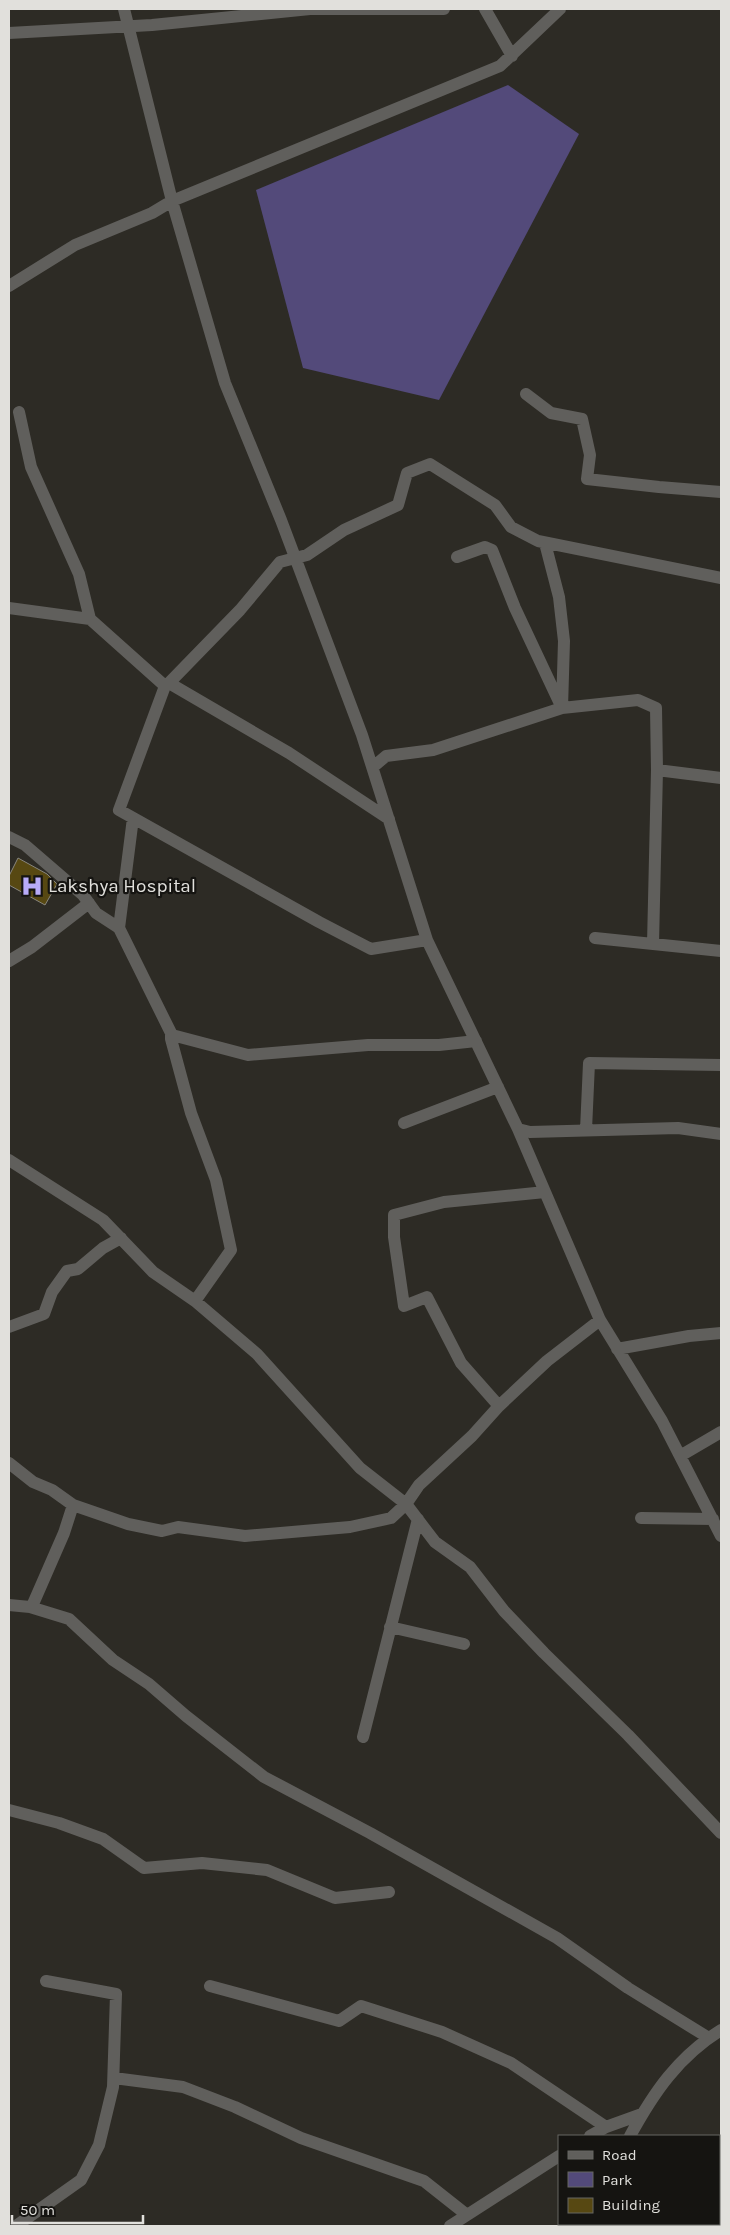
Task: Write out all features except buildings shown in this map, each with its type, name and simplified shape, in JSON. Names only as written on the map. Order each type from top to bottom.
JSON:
[{"type":"street","points":[[124,9],[172,200],[225,382],[295,558],[373,767],[427,940],[518,1129],[600,1320],[662,1421],[721,1536]]},
{"type":"street","points":[[9,33],[128,26],[310,9],[444,9]]},
{"type":"street","points":[[485,9],[512,56]]},
{"type":"street","points":[[9,286],[75,245],[152,213],[172,200],[500,66],[560,9]]},
{"type":"street","points":[[526,394],[551,413],[582,419],[590,455],[587,479],[659,488],[721,492]]},
{"type":"street","points":[[19,412],[31,467],[79,574],[90,619]]},
{"type":"street","points":[[427,940],[372,949],[319,922],[119,810],[167,684],[240,610],[280,562],[307,555],[344,530],[398,505],[407,473],[430,464],[495,505],[511,527],[538,542],[721,578]]},
{"type":"street","points":[[545,543],[559,597],[564,642],[562,708]]},
{"type":"street","points":[[457,557],[485,547],[492,550],[515,608],[562,708]]},
{"type":"street","points":[[9,608],[90,619],[167,684],[289,753],[389,818]]},
{"type":"street","points":[[373,767],[386,756],[433,750],[562,708],[638,700],[656,708],[657,770],[653,944]]},
{"type":"street","points":[[657,770],[721,778]]},
{"type":"street","points":[[119,928],[133,818]]},
{"type":"street","points":[[9,837],[25,845],[83,895],[96,913],[119,928],[171,1033],[191,1113],[216,1180],[231,1250],[195,1301]]},
{"type":"street","points":[[9,962],[89,903]]},
{"type":"street","points":[[595,938],[721,951]]},
{"type":"street","points":[[171,1033],[172,1035],[248,1055],[368,1045],[439,1045],[476,1041]]},
{"type":"street","points":[[586,1130],[590,1063],[721,1065]]},
{"type":"street","points":[[404,1123],[498,1086]]},
{"type":"street","points":[[518,1129],[530,1132],[678,1128],[721,1134]]},
{"type":"street","points":[[9,1160],[103,1220],[153,1272],[195,1301],[257,1354],[360,1468],[406,1504],[436,1542],[470,1568],[504,1611],[628,1735],[721,1833]]},
{"type":"street","points":[[499,1406],[461,1363],[427,1297],[404,1306],[394,1237],[394,1215],[444,1202],[546,1192]]},
{"type":"street","points":[[9,1327],[44,1314],[52,1292],[67,1271],[78,1269],[103,1248],[121,1238]]},
{"type":"street","points":[[9,1464],[33,1482],[52,1490],[73,1505],[128,1524],[162,1531],[178,1527],[245,1536],[350,1527],[391,1518],[406,1504],[418,1485],[472,1436],[499,1406],[547,1361],[600,1320]]},
{"type":"street","points":[[617,1349],[688,1336],[721,1333]]},
{"type":"street","points":[[680,1456],[721,1432]]},
{"type":"street","points":[[30,1607],[64,1533],[73,1505]]},
{"type":"street","points":[[642,1518],[713,1519]]},
{"type":"street","points":[[363,1737],[418,1519]]},
{"type":"street","points":[[9,1605],[30,1607],[69,1619],[113,1660],[148,1684],[264,1777],[370,1832],[557,1938],[628,1988],[709,2038]]},
{"type":"street","points":[[390,1627],[464,1644]]},
{"type":"street","points":[[9,1810],[58,1823],[103,1839],[144,1868],[202,1863],[267,1870],[334,1898],[389,1892]]},
{"type":"street","points":[[16,2226],[81,2180],[99,2145],[114,2087],[116,1994],[46,1981]]},
{"type":"street","points":[[210,1986],[340,2021],[361,2006],[442,2032],[511,2063],[606,2127]]},
{"type":"street","points":[[631,2135],[664,2080],[691,2052],[721,2030]]},
{"type":"street","points":[[114,2078],[183,2087],[218,2100],[301,2138],[424,2181],[467,2216]]},
{"type":"street","points":[[592,2135],[606,2127],[642,2114]]},
{"type":"street","points":[[450,2226],[558,2157]]},
{"type":"green space","points":[[508,85],[579,134],[439,400],[303,368],[256,190]]},
{"type":"place","name":"Lakshya Hospital","points":[[32,886]]}]
